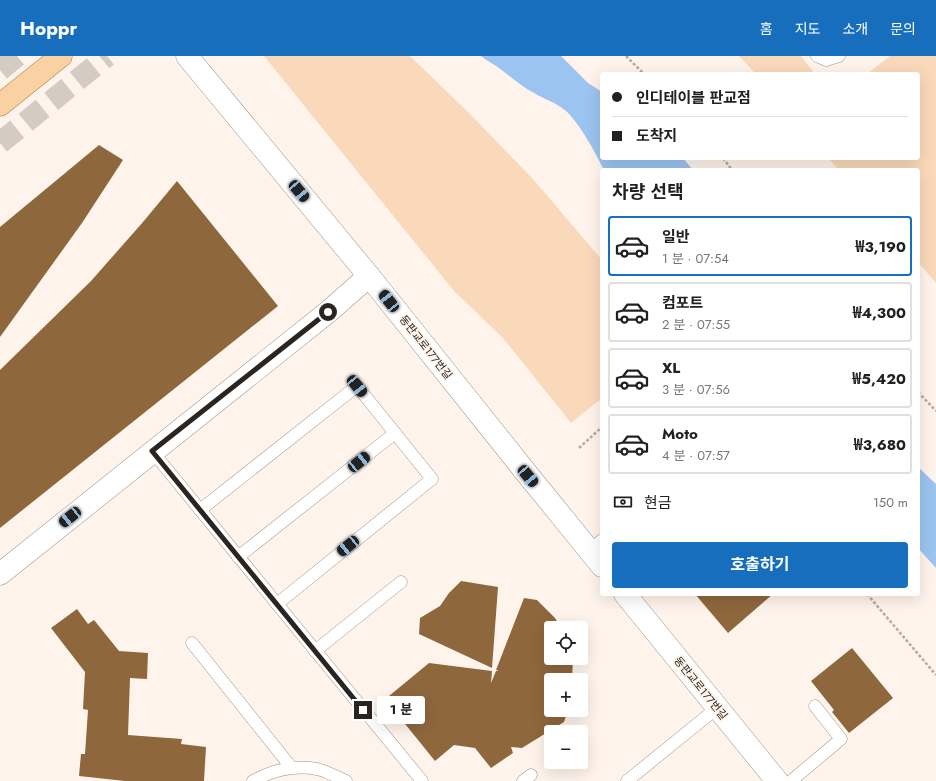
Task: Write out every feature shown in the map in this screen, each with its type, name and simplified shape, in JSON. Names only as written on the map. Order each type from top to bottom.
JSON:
[{"type":"main road","points":[[0,105],[61,56]]},
{"type":"street","name":"동판교로177번길","points":[[187,56],[369,276],[523,469],[598,552]]},
{"type":"street","points":[[0,574],[322,316],[369,276]]},
{"type":"street","name":"동판교로177번길","points":[[627,596],[777,781]]},
{"type":"lane","points":[[817,56],[826,60],[839,56]]},
{"type":"lane","points":[[200,510],[357,386],[432,479],[277,604]]},
{"type":"lane","points":[[238,557],[395,433]]},
{"type":"lane","points":[[152,451],[422,781]]},
{"type":"lane","points":[[315,651],[401,582]]},
{"type":"lane","points":[[192,643],[291,767]]},
{"type":"lane","points":[[791,781],[841,739],[815,706]]},
{"type":"lane","points":[[627,781],[717,708]]},
{"type":"lane","points":[[253,781],[264,775],[291,767],[318,769],[346,781]]},
{"type":"path","points":[[626,56],[642,72]]},
{"type":"path","points":[[920,394],[936,411]]},
{"type":"path","points":[[579,448],[600,429]]},
{"type":"path","points":[[869,596],[936,675]]},
{"type":"shaded area","points":[[264,56],[410,56],[470,114],[533,179],[600,258],[600,400],[571,423],[503,338],[454,291]]},
{"type":"shaded area","points":[[739,56],[801,56],[813,72],[754,72]]},
{"type":"shaded area","points":[[890,56],[936,56],[936,283],[920,264],[920,168],[837,168],[830,160],[920,160],[920,72],[870,72]]},
{"type":"water","points":[[481,56],[561,56],[588,83],[600,91],[600,160],[685,160],[691,168],[603,168],[582,131],[566,111],[525,87]]},
{"type":"water","points":[[920,469],[936,484],[936,568],[920,550]]},
{"type":"building","points":[[99,145],[123,160],[82,223],[0,337],[0,227]]},
{"type":"building","points":[[177,181],[278,306],[0,528],[0,370],[91,281]]},
{"type":"building","points":[[461,581],[498,587],[492,668],[419,634],[420,618],[440,606],[449,593]]},
{"type":"building","points":[[697,596],[771,596],[728,633]]},
{"type":"building","points":[[524,598],[537,600],[557,621],[544,621],[544,665],[573,665],[572,673],[544,673],[544,717],[566,717],[564,722],[559,725],[544,725],[544,734],[522,748],[511,747],[513,753],[491,768],[475,748],[454,745],[435,761],[389,704],[389,696],[429,663],[492,671],[491,683],[496,671],[499,671],[496,670]]},
{"type":"building","points":[[77,609],[88,624],[94,620],[119,651],[148,653],[147,679],[130,678],[128,735],[182,739],[181,744],[206,747],[204,781],[125,781],[79,776],[81,754],[85,754],[88,710],[83,709],[85,672],[51,628]]},
{"type":"building","points":[[852,648],[893,698],[849,733],[832,712],[834,710],[811,681]]},
{"type":"tunnel","points":[[0,70],[17,56]]},
{"type":"tunnel","points":[[0,143],[107,56]]},
{"type":"route","points":[[328,312],[152,451],[363,710]]}]
